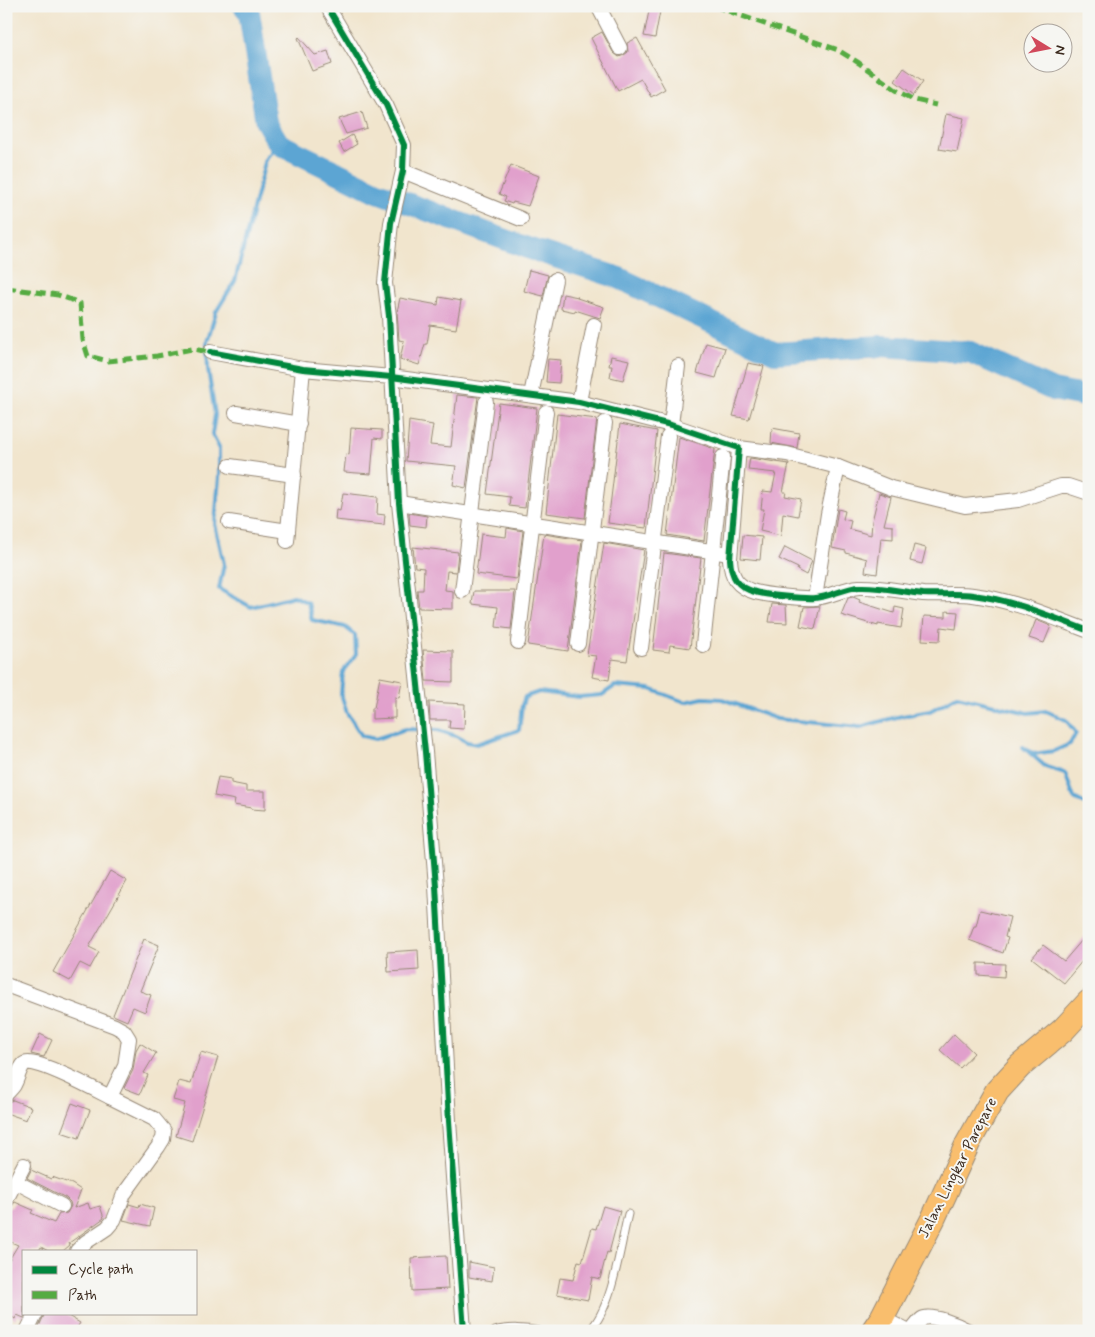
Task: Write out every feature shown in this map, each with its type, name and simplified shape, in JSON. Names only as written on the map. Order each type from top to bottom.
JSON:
[{"type":"highway","name":"Jalan Lingkar Parepare","points":[[877,1324],[933,1219],[968,1143],[997,1092],[1020,1066],[1062,1030],[1089,1002]]},
{"type":"street","points":[[327,6],[386,105],[404,145],[403,171],[391,224],[386,283],[398,503],[425,752],[436,886],[449,1121],[464,1331]]},
{"type":"street","points":[[598,6],[620,48]]},
{"type":"street","points":[[403,171],[521,219]]},
{"type":"street","points":[[531,395],[555,280]]},
{"type":"street","points":[[579,402],[594,325]]},
{"type":"street","points":[[210,352],[303,369],[391,377],[579,402],[670,430],[739,448],[787,454],[838,467],[891,488],[965,506],[1018,500],[1061,486],[1089,492]]},
{"type":"street","points":[[641,648],[678,366]]},
{"type":"street","points":[[228,522],[287,536],[303,369]]},
{"type":"street","points":[[462,591],[486,402]]},
{"type":"street","points":[[518,642],[546,412]]},
{"type":"street","points":[[236,413],[298,424]]},
{"type":"street","points":[[578,644],[605,423]]},
{"type":"street","points":[[739,448],[730,554],[731,572],[739,585],[746,589],[765,595],[815,598],[846,589],[861,587],[926,594],[971,595],[1000,600],[1089,631]]},
{"type":"street","points":[[703,645],[723,457]]},
{"type":"street","points":[[230,466],[294,475]]},
{"type":"street","points":[[815,598],[828,514],[838,467]]},
{"type":"street","points":[[398,503],[730,554]]},
{"type":"street","points":[[6,985],[124,1031],[129,1039],[125,1066],[110,1097]]},
{"type":"street","points":[[6,1094],[14,1085],[23,1065],[26,1062],[31,1062],[56,1070],[154,1119],[164,1131],[163,1139],[124,1194],[114,1220],[107,1228],[86,1242],[79,1250]]},
{"type":"street","points":[[6,1200],[24,1165]]},
{"type":"street","points":[[16,1182],[62,1206]]},
{"type":"street","points":[[27,1331],[36,1314]]},
{"type":"street","points":[[911,1331],[926,1318],[939,1319],[969,1331]]},
{"type":"street","points":[[877,1324],[907,1331]]},
{"type":"lane","points":[[589,1331],[604,1308],[615,1271],[628,1214]]},
{"type":"lane","points":[[495,1331],[502,1329],[531,1329],[539,1331]]},
{"type":"building","points":[[650,6],[661,6],[655,38],[644,36]]},
{"type":"building","points":[[602,32],[613,52],[619,57],[628,52],[627,43],[637,38],[665,89],[651,97],[641,79],[618,91],[591,38]]},
{"type":"building","points":[[299,37],[315,55],[328,51],[332,64],[312,71]]},
{"type":"building","points":[[904,68],[923,81],[914,95],[895,81]]},
{"type":"building","points":[[362,112],[367,128],[346,134],[339,119]]},
{"type":"building","points":[[946,114],[964,118],[957,152],[939,149]]},
{"type":"building","points":[[352,135],[357,144],[344,152],[339,143]]},
{"type":"building","points":[[511,165],[539,176],[528,206],[504,201],[506,197],[499,194]]},
{"type":"building","points":[[529,270],[548,275],[543,296],[524,291]]},
{"type":"building","points":[[563,294],[578,297],[604,307],[600,318],[575,310],[575,312],[561,309]]},
{"type":"building","points":[[439,297],[461,301],[456,329],[430,325],[427,344],[425,344],[419,365],[400,359],[404,341],[399,340],[397,312],[400,298],[438,305]]},
{"type":"building","points":[[706,343],[725,348],[716,378],[697,373]]},
{"type":"building","points":[[611,356],[629,360],[623,380],[610,377],[612,366],[609,366]]},
{"type":"building","points":[[548,359],[561,360],[559,383],[546,382]]},
{"type":"building","points":[[748,363],[764,366],[749,419],[733,416]]},
{"type":"building","points":[[457,395],[478,397],[466,488],[453,485],[456,466],[406,461],[409,421],[433,425],[430,445],[451,447]]},
{"type":"building","points":[[499,403],[537,408],[525,508],[509,506],[510,497],[487,494]]},
{"type":"building","points":[[557,414],[597,419],[585,518],[546,513]]},
{"type":"building","points":[[620,424],[657,431],[646,528],[608,523]]},
{"type":"building","points":[[351,428],[382,430],[382,439],[374,438],[371,474],[344,472],[346,454],[349,455]]},
{"type":"building","points":[[772,428],[799,433],[797,448],[771,443]]},
{"type":"building","points":[[679,437],[715,449],[704,541],[667,535]]},
{"type":"building","points":[[750,458],[789,464],[783,492],[786,492],[785,496],[801,499],[798,516],[783,513],[781,536],[760,531],[764,509],[761,509],[763,491],[772,492],[776,473],[748,470]]},
{"type":"building","points":[[343,493],[378,497],[377,514],[385,515],[384,525],[335,520],[336,510],[340,511]]},
{"type":"building","points":[[879,493],[891,497],[884,525],[893,526],[893,539],[881,538],[877,574],[865,572],[867,559],[832,548],[838,509],[845,511],[843,519],[851,521],[849,529],[871,535],[872,521]]},
{"type":"building","points":[[409,513],[427,516],[426,527],[410,525]]},
{"type":"building","points":[[507,528],[523,531],[517,579],[476,574],[481,534],[506,537]]},
{"type":"building","points":[[544,534],[582,540],[568,651],[528,645]]},
{"type":"building","points":[[743,535],[762,537],[760,560],[741,558]]},
{"type":"building","points":[[604,543],[644,550],[627,661],[612,659],[609,680],[592,677],[596,656],[587,655]]},
{"type":"building","points":[[914,545],[926,548],[922,564],[910,561]]},
{"type":"building","points":[[413,547],[458,552],[456,572],[447,571],[445,590],[453,591],[453,609],[419,608],[417,590],[423,590],[424,568],[415,567]]},
{"type":"building","points":[[785,547],[812,561],[806,575],[797,570],[798,568],[779,559]]},
{"type":"building","points":[[664,553],[701,558],[690,648],[670,645],[669,652],[653,650]]},
{"type":"building","points":[[474,591],[515,591],[511,629],[496,627],[498,607],[472,604]]},
{"type":"building","points":[[853,597],[860,600],[859,602],[894,613],[895,607],[904,609],[901,628],[878,624],[878,626],[841,615],[848,598]]},
{"type":"building","points":[[772,604],[786,605],[787,623],[769,622]]},
{"type":"building","points":[[820,606],[815,629],[800,626],[804,607]]},
{"type":"building","points":[[946,611],[958,612],[956,629],[941,627],[940,641],[922,640],[924,616],[946,617]]},
{"type":"building","points":[[1036,620],[1051,626],[1044,643],[1029,638]]},
{"type":"building","points":[[423,650],[453,651],[453,682],[426,681]]},
{"type":"building","points":[[380,677],[402,681],[399,698],[395,697],[395,718],[372,719],[372,708],[374,708]]},
{"type":"building","points":[[429,702],[465,704],[464,729],[449,728],[450,720],[430,720]]},
{"type":"building","points":[[218,777],[231,779],[231,783],[246,786],[246,791],[265,791],[265,810],[234,805],[235,800],[214,796]]},
{"type":"building","points":[[110,871],[127,881],[89,947],[99,952],[90,968],[80,963],[70,981],[53,972]]},
{"type":"building","points":[[980,910],[1010,917],[1005,937],[1008,938],[1003,953],[969,940],[974,926],[976,926]]},
{"type":"building","points":[[1089,932],[1089,965],[1083,960],[1064,983],[1032,958],[1043,945],[1064,961]]},
{"type":"building","points":[[144,939],[159,945],[140,991],[151,995],[145,1012],[133,1007],[127,1021],[113,1015]]},
{"type":"building","points":[[418,950],[419,970],[388,972],[387,952]]},
{"type":"building","points":[[978,963],[1005,964],[1004,977],[978,975]]},
{"type":"building","points":[[40,1034],[52,1040],[44,1057],[31,1054]]},
{"type":"building","points":[[954,1034],[974,1053],[960,1068],[940,1050]]},
{"type":"building","points":[[140,1043],[156,1053],[144,1073],[148,1075],[140,1094],[124,1088],[133,1070],[136,1050]]},
{"type":"building","points":[[201,1052],[218,1057],[192,1141],[176,1136],[185,1103],[173,1100],[179,1081],[191,1084]]},
{"type":"building","points":[[13,1100],[31,1107],[26,1120],[6,1113],[6,1103]]},
{"type":"building","points":[[72,1103],[90,1110],[79,1138],[61,1132]]},
{"type":"building","points":[[31,1170],[51,1179],[52,1177],[72,1184],[81,1190],[74,1208],[88,1203],[90,1209],[100,1206],[104,1218],[69,1243],[70,1245],[64,1250],[46,1250],[41,1247],[40,1250],[22,1250],[22,1314],[26,1314],[24,1318],[17,1315],[15,1319],[6,1313],[6,1265],[18,1245],[6,1240],[6,1209],[15,1202],[33,1210],[31,1213],[54,1223],[59,1214],[67,1213],[71,1206],[66,1198],[27,1178]]},
{"type":"building","points":[[129,1204],[139,1207],[140,1204],[154,1208],[150,1226],[123,1220]]},
{"type":"building","points":[[603,1206],[620,1211],[600,1279],[592,1277],[588,1300],[557,1294],[560,1278],[573,1280],[578,1261],[582,1262],[592,1228],[596,1229]]},
{"type":"building","points":[[446,1256],[448,1289],[412,1291],[411,1258]]},
{"type":"building","points":[[469,1262],[494,1267],[492,1281],[469,1277]]},
{"type":"building","points":[[45,1314],[65,1314],[80,1323],[75,1331],[37,1331]]},
{"type":"waterway","points":[[244,6],[249,12],[266,122],[279,144],[375,191],[525,247],[619,278],[775,353],[882,346],[970,352],[1053,390],[1089,397]]},
{"type":"waterway","points":[[279,144],[266,158],[235,281],[216,312],[207,342],[208,369],[215,415],[212,434],[219,447],[219,477],[215,524],[224,564],[219,589],[251,607],[294,596],[308,603],[312,620],[345,627],[355,635],[356,655],[343,672],[341,694],[347,713],[362,736],[375,739],[406,729],[438,730],[477,744],[519,730],[522,705],[525,697],[539,692],[579,697],[602,695],[615,686],[650,689],[685,702],[703,698],[722,699],[777,719],[860,727],[897,717],[930,711],[957,696],[1028,713],[1046,711],[1066,720],[1076,733],[1070,744],[1054,751],[1033,754],[1023,747],[1046,767],[1065,773],[1074,798],[1089,806]]},
{"type":"marked path","points":[[714,6],[838,50],[896,90],[915,100],[936,105]]},
{"type":"marked path","points":[[6,288],[58,295],[80,303],[83,340],[88,356],[108,361],[157,356],[192,349],[210,352]]},
{"type":"cycle path","points":[[327,6],[386,105],[404,145],[403,171],[391,223],[385,283],[389,316],[399,503],[425,752],[436,886],[449,1121],[464,1331]]},
{"type":"cycle path","points":[[210,352],[303,369],[391,377],[579,402],[671,425],[739,448],[730,559],[736,580],[749,590],[767,594],[810,598],[859,587],[883,588],[923,594],[973,595],[1017,605],[1089,631]]}]
